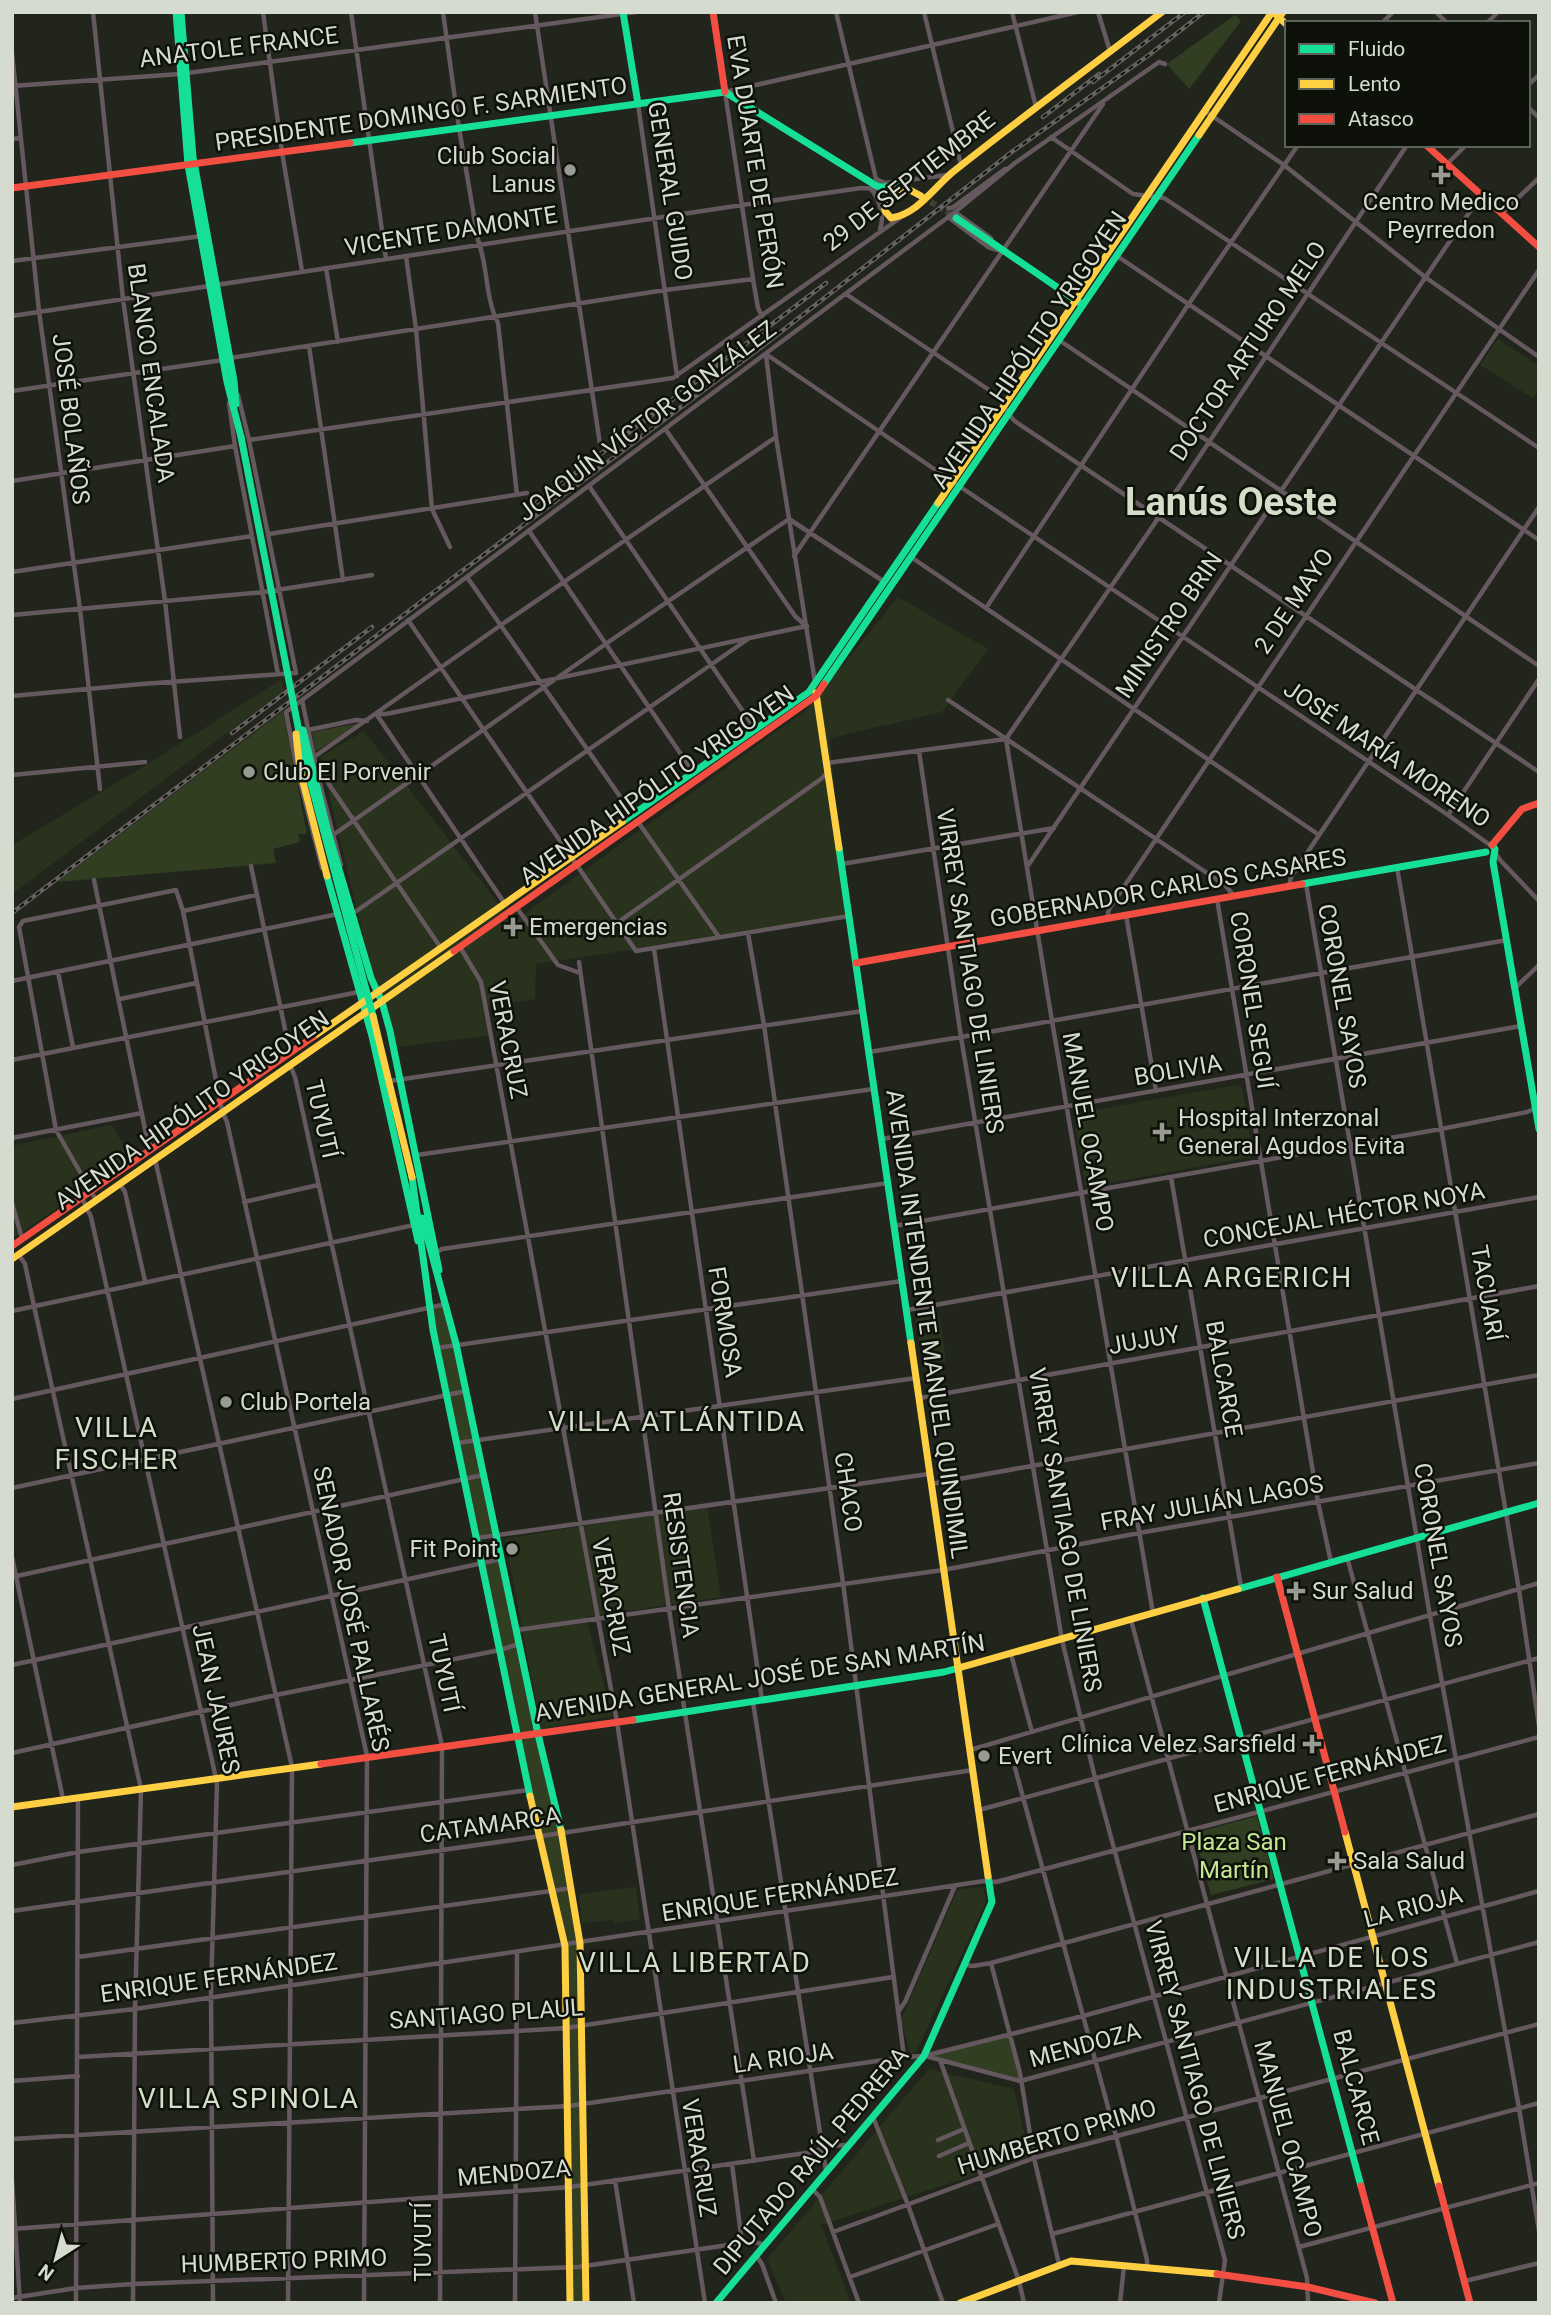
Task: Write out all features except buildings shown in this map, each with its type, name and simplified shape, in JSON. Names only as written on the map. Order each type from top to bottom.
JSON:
[{"type":"main road","points":[[176,12],[191,165],[238,424],[245,438],[298,700],[331,833],[352,914],[382,1002],[437,1252],[441,1283]]},
{"type":"main road","points":[[181,12],[183,73]]},
{"type":"main road","name":"EVA DUARTE DE PERÓN","points":[[713,12],[725,93]]},
{"type":"main road","name":"29 DE SEPTIEMBRE","points":[[900,218],[937,188],[948,175],[1162,12]]},
{"type":"main road","name":"GENERAL GUIDO","points":[[623,13],[638,104]]},
{"type":"main road","name":"AVENIDA HIPÓLITO YRIGOYEN","points":[[635,818],[694,772],[802,698],[815,685],[1075,300],[1205,111],[1276,14]]},
{"type":"main road","name":"AVENIDA HIPÓLITO YRIGOYEN","points":[[16,1256],[460,947],[635,818],[816,696],[1213,116],[1276,14]]},
{"type":"main road","points":[[725,93],[875,185],[904,185],[922,194],[908,189],[896,189],[886,197],[883,206],[889,217],[900,218]]},
{"type":"main road","name":"PRESIDENTE DOMINGO F. SARMIENTO","points":[[12,188],[725,93]]},
{"type":"main road","points":[[1428,147],[1539,247]]},
{"type":"main road","points":[[953,216],[1083,305]]},
{"type":"main road","name":"AVENIDA INTENDENTE MANUEL QUINDIMIL","points":[[815,685],[930,1484],[993,1897],[966,1965]]},
{"type":"main road","points":[[298,700],[300,769],[383,1083],[423,1263],[437,1348],[516,1736],[565,1946],[570,2303]]},
{"type":"main road","points":[[298,700],[309,779],[392,1087],[416,1196],[456,1344],[572,1888],[580,1943],[586,2303]]},
{"type":"main road","points":[[1539,803],[1521,809],[1491,850],[1539,1129]]},
{"type":"main road","name":"GOBERNADOR CARLOS CASARES","points":[[856,963],[1491,850]]},
{"type":"main road","name":"AVENIDA HIPÓLITO YRIGOYEN","points":[[12,1246],[505,904],[574,861]]},
{"type":"main road","points":[[416,1196],[423,1263]]},
{"type":"main road","name":"AVENIDA GENERAL JOSÉ DE SAN MARTÍN","points":[[12,1807],[538,1734],[959,1669],[1539,1503]]},
{"type":"main road","points":[[1277,1577],[1470,2303]]},
{"type":"main road","name":"BALCARCE","points":[[1203,1598],[1393,2303]]},
{"type":"main road","name":"DIPUTADO RAÚL PEDRERA","points":[[716,2303],[924,2056],[966,1965]]},
{"type":"main road","points":[[960,2303],[1072,2261],[1223,2274],[1308,2287],[1375,2303]]},
{"type":"street","name":"BLANCO ENCALADA","points":[[93,12],[123,299],[180,737]]},
{"type":"street","points":[[263,12],[302,271]]},
{"type":"street","points":[[351,12],[386,259]]},
{"type":"street","points":[[443,12],[459,128],[480,245],[498,323],[517,495]]},
{"type":"street","points":[[535,12],[600,444]]},
{"type":"street","name":"ANATOLE FRANCE","points":[[14,86],[183,73],[636,12]]},
{"type":"street","points":[[836,12],[883,218],[877,234]]},
{"type":"street","points":[[924,12],[961,165]]},
{"type":"street","points":[[1012,12],[1036,107]]},
{"type":"street","name":"PRESIDENTE DOMINGO F. SARMIENTO","points":[[725,93],[1078,12]]},
{"type":"street","points":[[1098,12],[1110,51]]},
{"type":"street","name":"JOSÉ BOLAÑOS","points":[[12,53],[39,312],[100,789]]},
{"type":"street","name":"JOAQUÍN VÍCTOR GONZÁLEZ","points":[[327,877],[321,865],[303,796],[286,712],[298,700],[953,216],[1015,163],[1158,62],[1165,64]]},
{"type":"street","name":"EVA DUARTE DE PERÓN","points":[[725,93],[753,279],[762,316]]},
{"type":"street","points":[[794,556],[1105,100]]},
{"type":"street","name":"GENERAL GUIDO","points":[[638,104],[677,376]]},
{"type":"street","points":[[1205,111],[1284,165],[1425,278],[1539,356]]},
{"type":"street","points":[[1051,137],[1133,194],[1164,198],[1539,447]]},
{"type":"street","points":[[12,139],[21,138]]},
{"type":"street","points":[[986,608],[1297,147]]},
{"type":"street","name":"DOCTOR ARTURO MELO","points":[[1006,739],[1159,517],[1407,147]]},
{"type":"street","points":[[1447,164],[1464,147]]},
{"type":"street","points":[[948,208],[952,208],[1015,163]]},
{"type":"street","name":"VICENTE DAMONTE","points":[[12,316],[948,175]]},
{"type":"street","points":[[861,188],[863,176]]},
{"type":"street","points":[[1502,214],[1539,178]]},
{"type":"street","name":"VICENTE DAMONTE","points":[[875,185],[896,189]]},
{"type":"street","name":"MINISTRO BRIN","points":[[1027,867],[1481,195]]},
{"type":"street","name":"29 DE SEPTIEMBRE","points":[[677,376],[900,218]]},
{"type":"street","points":[[12,261],[203,236]]},
{"type":"street","points":[[406,256],[416,329],[432,509],[450,547]]},
{"type":"street","points":[[1116,256],[1539,540]]},
{"type":"street","points":[[326,268],[338,342]]},
{"type":"street","name":"2 DE MAYO","points":[[1107,919],[1108,909],[1539,270]]},
{"type":"street","points":[[12,391],[665,290],[753,279]]},
{"type":"street","points":[[846,293],[995,394],[1016,422],[1539,772]]},
{"type":"street","points":[[1059,340],[1539,666]]},
{"type":"street","points":[[309,346],[343,580]]},
{"type":"street","points":[[766,354],[776,437],[815,685]]},
{"type":"street","name":"JOSÉ MARÍA MORENO","points":[[766,354],[1448,815],[1491,850],[1539,901]]},
{"type":"street","points":[[245,438],[424,415],[677,376]]},
{"type":"street","points":[[12,696],[296,673],[269,534],[230,382]]},
{"type":"street","points":[[230,382],[235,446],[278,674]]},
{"type":"street","points":[[666,430],[746,547],[796,616],[807,626]]},
{"type":"street","points":[[314,757],[776,437]]},
{"type":"street","points":[[12,481],[235,446]]},
{"type":"street","points":[[589,486],[755,730]]},
{"type":"street","points":[[269,534],[527,493]]},
{"type":"street","points":[[1289,887],[1291,877],[1539,507]]},
{"type":"street","points":[[789,519],[883,581]]},
{"type":"street","points":[[298,700],[308,730],[331,833],[353,821],[789,519]]},
{"type":"street","points":[[529,531],[694,772]]},
{"type":"street","points":[[12,572],[252,536]]},
{"type":"street","points":[[911,556],[1319,835]]},
{"type":"street","points":[[12,615],[264,592],[372,575]]},
{"type":"street","points":[[467,577],[719,937]]},
{"type":"street","points":[[408,620],[636,951],[849,916]]},
{"type":"street","points":[[376,714],[807,626]]},
{"type":"street","points":[[352,914],[748,639]]},
{"type":"street","points":[[1448,815],[1539,679]]},
{"type":"street","name":"CORONEL SEGUÍ","points":[[948,701],[1225,885],[1234,896]]},
{"type":"street","points":[[376,714],[505,904]]},
{"type":"street","points":[[308,730],[356,720],[368,721]]},
{"type":"street","points":[[617,923],[821,779],[828,767],[1006,739]]},
{"type":"street","name":"MANUEL OCAMPO","points":[[1006,739],[1153,1613]]},
{"type":"street","name":"VIRREY SANTIAGO DE LINIERS","points":[[919,751],[961,1037],[1062,1640],[1095,1778],[1225,2260],[1219,2303]]},
{"type":"street","points":[[12,775],[145,762]]},
{"type":"street","points":[[317,772],[326,780],[441,948]]},
{"type":"street","points":[[842,864],[1054,828]]},
{"type":"street","points":[[251,866],[290,1054]]},
{"type":"street","name":"TACUARÍ","points":[[1397,867],[1519,1590],[1539,1726]]},
{"type":"street","points":[[94,880],[147,1139],[153,1149]]},
{"type":"street","name":"CORONEL SAYOS","points":[[1306,884],[1430,1616],[1539,2231]]},
{"type":"street","name":"SENADOR JOSÉ PALLARÉS","points":[[100,904],[176,890],[183,911],[222,1111],[367,1756],[364,2303]]},
{"type":"street","points":[[183,911],[256,895]]},
{"type":"street","name":"CORONEL SEGUÍ","points":[[1217,899],[1318,1502],[1331,1562]]},
{"type":"street","points":[[96,1200],[56,1130],[20,923],[100,904]]},
{"type":"street","points":[[516,907],[558,965],[580,973]]},
{"type":"street","points":[[12,981],[338,915]]},
{"type":"street","points":[[1126,915],[1156,1091]]},
{"type":"street","name":"CHACO","points":[[748,933],[764,1025],[830,1488],[904,2057]]},
{"type":"street","points":[[869,1052],[1507,940]]},
{"type":"street","name":"VERACRUZ","points":[[460,947],[481,982],[617,1722],[705,2303]]},
{"type":"street","name":"FORMOSA","points":[[654,949],[721,1406],[747,1597],[770,1801],[826,2172]]},
{"type":"street","name":"RESISTENCIA","points":[[579,962],[669,1609],[754,2161]]},
{"type":"street","points":[[1515,988],[1539,965]]},
{"type":"street","points":[[58,972],[73,1047]]},
{"type":"street","points":[[120,999],[196,983]]},
{"type":"street","points":[[12,1060],[278,1006],[359,992],[377,993]]},
{"type":"street","points":[[383,1083],[863,1011]]},
{"type":"street","name":"BOLIVIA","points":[[882,1139],[1521,1026]]},
{"type":"street","name":"TUYUTÍ","points":[[289,1065],[295,1077],[442,1746],[440,2303]]},
{"type":"street","points":[[416,1155],[874,1088]]},
{"type":"street","points":[[894,1226],[1441,1129],[1536,1106]]},
{"type":"street","points":[[12,1138],[142,1114]]},
{"type":"street","points":[[155,1159],[292,1767],[288,2303]]},
{"type":"street","name":"BALCARCE","points":[[1171,1177],[1241,1587]]},
{"type":"street","points":[[120,1183],[125,1192],[145,1282]]},
{"type":"street","points":[[437,1252],[442,1249],[888,1183]]},
{"type":"street","points":[[244,1202],[318,1185]]},
{"type":"street","name":"JEAN JAURES","points":[[82,1198],[87,1207],[128,1374],[216,1778],[211,1998],[213,2303]]},
{"type":"street","name":"CONCEJAL HÉCTOR NOYA","points":[[907,1310],[1539,1198]]},
{"type":"street","points":[[12,1203],[22,1239]]},
{"type":"street","points":[[12,1311],[414,1225]]},
{"type":"street","points":[[16,1256],[24,1264],[34,1306],[141,1789],[135,2009],[133,2303]]},
{"type":"street","points":[[437,1348],[902,1281]]},
{"type":"street","name":"JUJUY","points":[[919,1398],[1539,1286]]},
{"type":"street","points":[[12,1399],[446,1304]]},
{"type":"street","points":[[930,1484],[1539,1376]]},
{"type":"street","points":[[457,1443],[916,1378]]},
{"type":"street","points":[[12,1488],[466,1391]]},
{"type":"street","name":"FRAY JULIÁN LAGOS","points":[[517,1630],[943,1570],[1228,1517],[1539,1464]]},
{"type":"street","points":[[477,1538],[929,1474]]},
{"type":"street","points":[[14,1577],[483,1475]]},
{"type":"street","points":[[12,1557],[14,1577],[64,1799]]},
{"type":"street","points":[[1347,1558],[1457,1963]]},
{"type":"street","points":[[12,1665],[501,1559]]},
{"type":"street","points":[[970,1750],[1539,1584]]},
{"type":"street","name":"MANUEL OCAMPO","points":[[1131,1620],[1260,2096],[1299,2248],[1308,2287],[1308,2303]]},
{"type":"street","points":[[12,1753],[519,1644]]},
{"type":"street","points":[[1012,1654],[1032,1732]]},
{"type":"street","points":[[979,1810],[1539,1658]]},
{"type":"street","name":"ENRIQUE FERNÁNDEZ","points":[[12,2023],[135,2009],[990,1882],[1539,1737]]},
{"type":"street","points":[[1015,1768],[1116,2136],[1147,2267]]},
{"type":"street","name":"CATAMARCA","points":[[12,1910],[562,1833],[973,1770]]},
{"type":"street","points":[[12,1865],[139,1843],[528,1790]]},
{"type":"street","points":[[76,2303],[78,1797]]},
{"type":"street","points":[[966,1965],[991,1963],[1539,1814]]},
{"type":"street","points":[[898,2011],[905,2002],[955,1886]]},
{"type":"street","points":[[78,1957],[572,1888]]},
{"type":"street","name":"LA RIOJA","points":[[12,2139],[569,2106],[924,2056],[1083,2016],[1539,1891]]},
{"type":"street","name":"MENDOZA","points":[[924,2056],[1020,2081],[1539,1942]]},
{"type":"street","points":[[515,2303],[517,1953]]},
{"type":"street","points":[[991,1963],[1011,2035],[1034,2158],[1059,2264]]},
{"type":"street","name":"SANTIAGO PLAUL","points":[[78,2057],[567,2028],[893,1978]]},
{"type":"street","name":"HUMBERTO PRIMO","points":[[833,2232],[1034,2158],[1539,2024]]},
{"type":"street","points":[[939,2059],[1019,2281],[1024,2303]]},
{"type":"street","points":[[12,2081],[78,2076]]},
{"type":"street","points":[[1052,2234],[1539,2103]]},
{"type":"street","points":[[873,2117],[943,2303]]},
{"type":"street","points":[[938,2140],[964,2129]]},
{"type":"street","points":[[939,2155],[969,2143]]},
{"type":"street","name":"MENDOZA","points":[[14,2229],[570,2187],[848,2145]]},
{"type":"street","points":[[732,2164],[742,2243]]},
{"type":"street","points":[[12,2180],[19,2300]]},
{"type":"street","points":[[615,2180],[634,2303]]},
{"type":"street","points":[[1299,2248],[1539,2183]]},
{"type":"street","points":[[813,2189],[820,2197],[859,2303]]},
{"type":"street","points":[[850,2277],[998,2224]]},
{"type":"street","name":"HUMBERTO PRIMO","points":[[12,2298],[19,2300],[76,2288],[133,2284],[586,2266],[742,2243],[755,2242],[765,2245]]},
{"type":"street","points":[[756,2255],[776,2303]]},
{"type":"street","points":[[1465,2281],[1539,2263]]},
{"type":"street","points":[[1120,2303],[1124,2266]]},
{"type":"shaded area","points":[[1498,339],[1539,366],[1539,389],[1533,398],[1480,365]]},
{"type":"shaded area","points":[[898,597],[988,649],[942,712],[830,738],[845,918],[536,964],[535,999],[485,1007],[493,1035],[390,1048],[320,757],[364,731],[513,922],[806,710]]},
{"type":"shaded area","points":[[282,679],[284,690],[12,894],[12,845]]},
{"type":"shaded area","name":"Hospital Interzonal General Agudos Evita","points":[[1238,1085],[1242,1088],[1253,1155],[1251,1157],[1088,1187],[1085,1185],[1074,1117],[1076,1113]]},
{"type":"shaded area","points":[[111,1125],[134,1160],[88,1187],[12,1239],[12,1146]]},
{"type":"shaded area","points":[[939,1314],[946,1361],[923,1364],[916,1321],[918,1317]]},
{"type":"shaded area","points":[[707,1505],[721,1597],[586,1617],[612,1716],[541,1729],[505,1539]]},
{"type":"shaded area","points":[[636,1887],[640,1920],[582,1923],[579,1894]]},
{"type":"shaded area","points":[[983,1887],[986,1902],[912,2061],[901,2020],[957,1890]]},
{"type":"shaded area","points":[[929,2069],[1014,2089],[1030,2157],[821,2225],[851,2303],[786,2303],[767,2259]]},
{"type":"green space","points":[[1235,15],[1241,21],[1189,89],[1167,64]]},
{"type":"green space","name":"Club El Porvenir","points":[[283,711],[307,834],[298,834],[300,842],[273,849],[276,863],[57,882]]},
{"type":"green space","points":[[357,725],[315,750],[312,732]]},
{"type":"green space","points":[[446,1304],[496,1535],[477,1538],[431,1308]]},
{"type":"green space","points":[[501,1559],[562,1833],[580,1943],[586,2303],[570,2303],[565,1946],[482,1564]]},
{"type":"green space","name":"Plaza San Martín","points":[[1257,1816],[1274,1879],[1211,1895],[1194,1833]]},
{"type":"green space","points":[[1011,2035],[1020,2081],[924,2056]]},
{"type":"tunnel","points":[[923,197],[955,217]]},
{"type":"railway","points":[[1093,82],[1185,12]]},
{"type":"railway","points":[[12,913],[764,345],[1013,151],[1149,55],[1204,12]]},
{"type":"railway","points":[[1043,117],[1099,74]]},
{"type":"railway","points":[[536,503],[826,283]]},
{"type":"railway","points":[[232,733],[372,627]]},
{"type":"traffic: fast","points":[[176,12],[188,165],[227,382],[241,437]]},
{"type":"traffic: fast","points":[[181,12],[193,157],[236,404]]},
{"type":"traffic: fast","points":[[623,12],[638,104]]},
{"type":"traffic: fast","points":[[725,92],[875,185],[899,186]]},
{"type":"traffic: fast","points":[[350,143],[725,92]]},
{"type":"traffic: fast","points":[[824,684],[1199,135]]},
{"type":"traffic: fast","points":[[956,218],[1083,305]]},
{"type":"traffic: fast","points":[[241,437],[304,757],[373,1016]]},
{"type":"traffic: fast","points":[[622,822],[809,692],[938,503]]},
{"type":"traffic: fast","points":[[303,730],[328,832]]},
{"type":"traffic: fast","points":[[328,832],[371,978],[382,1002],[390,1031],[439,1270]]},
{"type":"traffic: fast","points":[[1492,845],[1495,849],[1493,862],[1539,1129]]},
{"type":"traffic: fast","points":[[839,848],[911,1343]]},
{"type":"traffic: fast","points":[[1302,884],[1486,852]]},
{"type":"traffic: fast","points":[[327,876],[372,1036],[418,1241]]},
{"type":"traffic: fast","points":[[412,1177],[433,1330],[530,1796]]},
{"type":"traffic: fast","points":[[422,1218],[456,1344],[538,1734],[561,1830]]},
{"type":"traffic: fast","points":[[1238,1589],[1539,1503]]},
{"type":"traffic: fast","points":[[1203,1598],[1361,2186]]},
{"type":"traffic: fast","points":[[633,1720],[962,1667]]},
{"type":"traffic: fast","points":[[716,2303],[924,2056],[992,1902],[988,1876]]},
{"type":"traffic: slow","points":[[921,196],[908,189],[893,190],[884,200],[885,211],[891,218],[918,206],[954,171],[1162,12]]},
{"type":"traffic: slow","points":[[938,503],[1272,12]]},
{"type":"traffic: slow","points":[[1273,12],[1285,23]]},
{"type":"traffic: slow","points":[[1199,135],[1283,12]]},
{"type":"traffic: slow","points":[[816,693],[839,848]]},
{"type":"traffic: slow","points":[[296,734],[300,770],[327,876]]},
{"type":"traffic: slow","points":[[313,1037],[622,822]]},
{"type":"traffic: slow","points":[[12,1259],[454,951]]},
{"type":"traffic: slow","points":[[373,1016],[412,1177]]},
{"type":"traffic: slow","points":[[911,1343],[988,1876]]},
{"type":"traffic: slow","points":[[962,1667],[1238,1589]]},
{"type":"traffic: slow","points":[[12,1807],[321,1764]]},
{"type":"traffic: slow","points":[[530,1796],[565,1946],[570,2303]]},
{"type":"traffic: slow","points":[[561,1830],[580,1943],[586,2303]]},
{"type":"traffic: slow","points":[[1345,1832],[1439,2186]]},
{"type":"traffic: slow","points":[[960,2303],[1071,2261],[1217,2274]]},
{"type":"traffic: jam","points":[[713,12],[725,92]]},
{"type":"traffic: jam","points":[[12,188],[350,143]]},
{"type":"traffic: jam","points":[[1428,147],[1539,247]]},
{"type":"traffic: jam","points":[[454,951],[816,696],[824,684]]},
{"type":"traffic: jam","points":[[1492,845],[1522,809],[1539,803]]},
{"type":"traffic: jam","points":[[856,963],[1302,884]]},
{"type":"traffic: jam","points":[[12,1246],[313,1037]]},
{"type":"traffic: jam","points":[[1277,1577],[1345,1832]]},
{"type":"traffic: jam","points":[[321,1764],[633,1720]]},
{"type":"traffic: jam","points":[[1361,2186],[1393,2303]]},
{"type":"traffic: jam","points":[[1439,2186],[1470,2303]]},
{"type":"traffic: jam","points":[[1217,2274],[1308,2287],[1375,2303]]},
{"type":"place","name":"Club Social Lanus","points":[[570,170]]},
{"type":"place","name":"Centro Medico Peyrredon","points":[[1441,175]]},
{"type":"place","name":"Club El Porvenir","points":[[249,772]]},
{"type":"place","name":"Emergencias","points":[[513,927]]},
{"type":"place","name":"Hospital Interzonal General Agudos Evita","points":[[1162,1132]]},
{"type":"place","name":"Club Portela","points":[[226,1402]]},
{"type":"place","name":"Fit Point","points":[[512,1549]]},
{"type":"place","name":"Sur Salud","points":[[1296,1591]]},
{"type":"place","name":"Clínica Velez Sarsfield","points":[[1312,1744]]},
{"type":"place","name":"Evert","points":[[984,1756]]},
{"type":"place","name":"Sala Salud","points":[[1337,1861]]},
{"type":"district","name":"Lanús Oeste","points":[[1231,502]]},
{"type":"district","name":"VILLA ARGERICH","points":[[1232,1277]]},
{"type":"district","name":"VILLA ATLÁNTIDA","points":[[677,1421]]},
{"type":"district","name":"VILLA FISCHER","points":[[117,1443]]},
{"type":"district","name":"VILLA LIBERTAD","points":[[695,1962]]},
{"type":"district","name":"VILLA DE LOS INDUSTRIALES","points":[[1332,1973]]},
{"type":"district","name":"VILLA SPINOLA","points":[[249,2098]]}]
